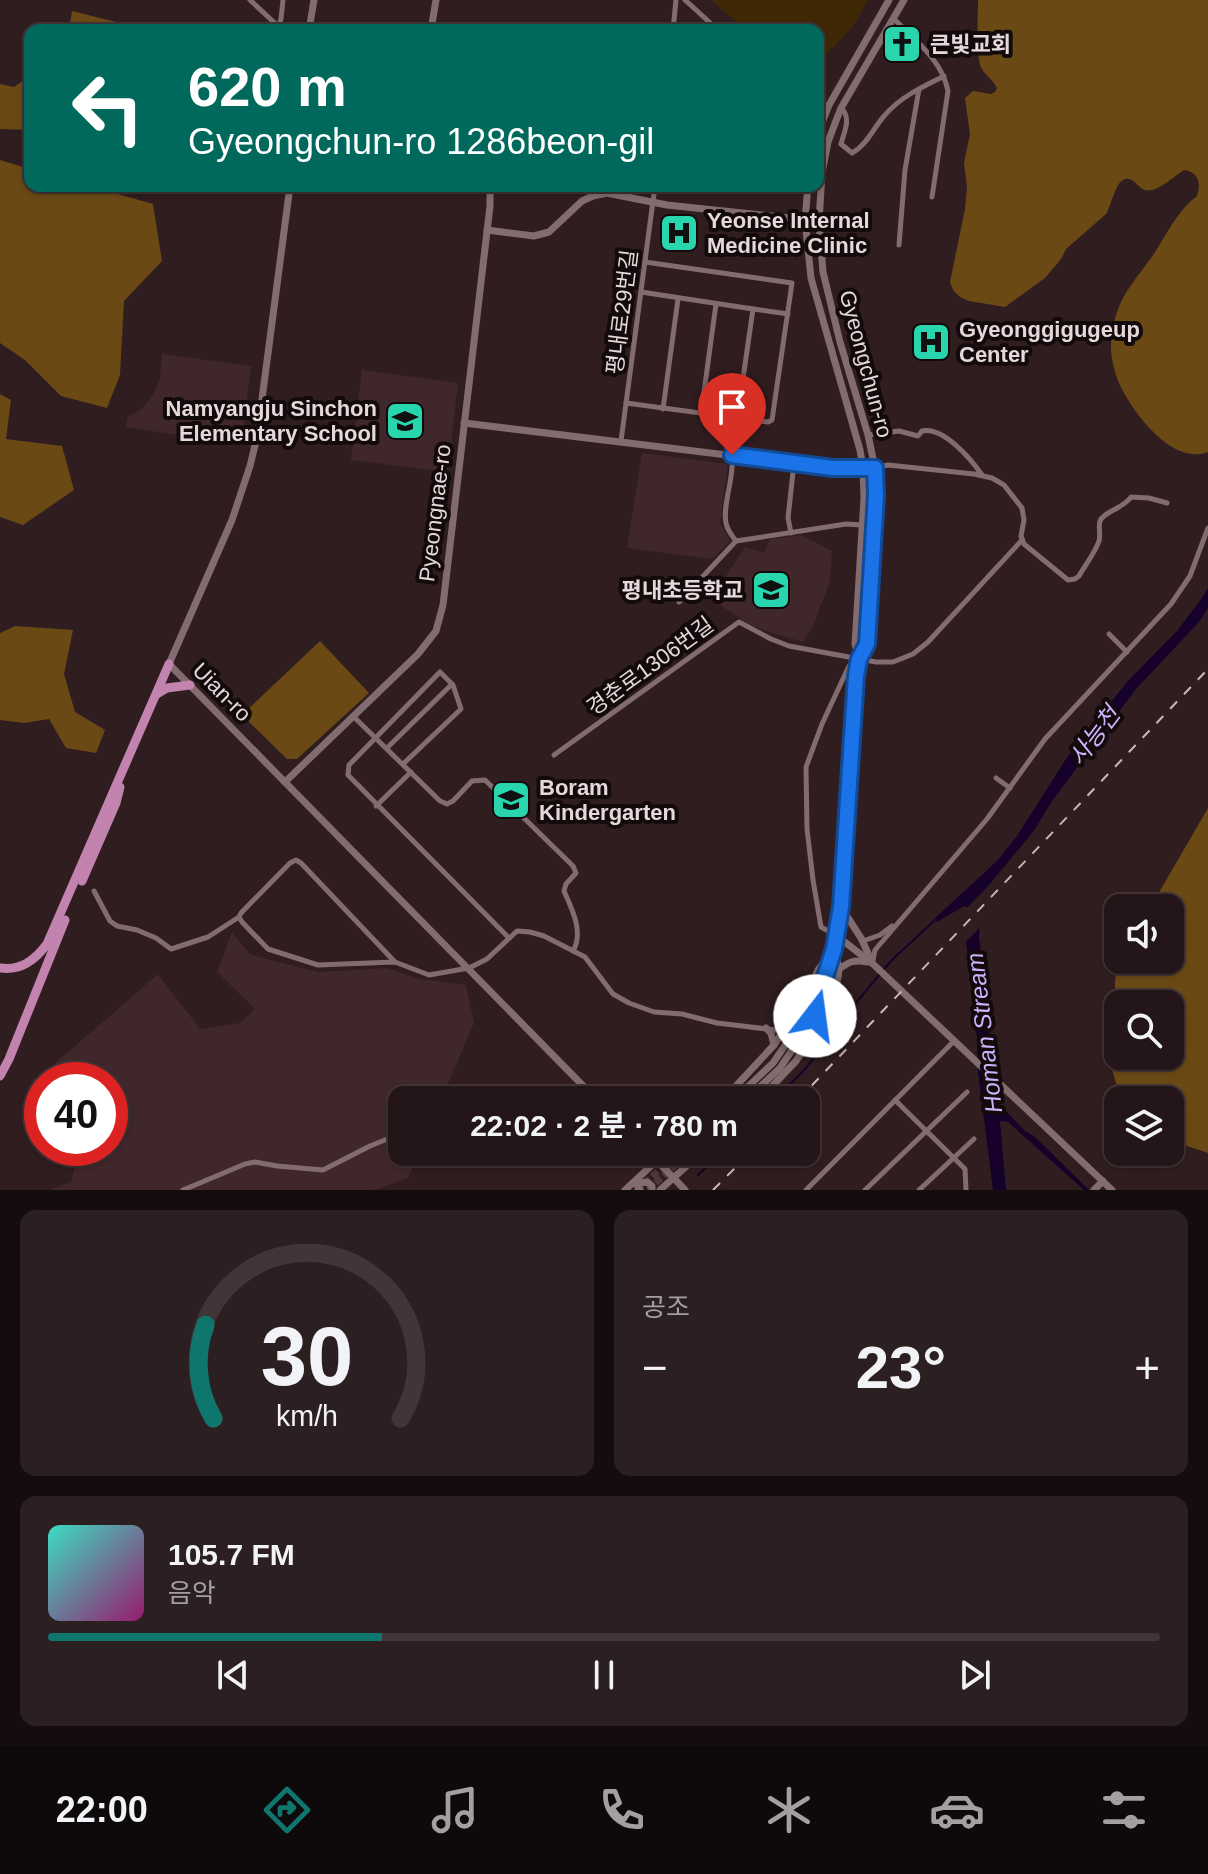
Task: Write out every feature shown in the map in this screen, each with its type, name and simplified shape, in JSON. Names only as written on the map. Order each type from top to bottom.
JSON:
[{"type":"highway","points":[[0,968],[26,965],[47,944],[169,664]]},
{"type":"highway","points":[[157,694],[167,688],[190,685]]},
{"type":"highway","points":[[0,1076],[116,803],[125,768]]},
{"type":"street","points":[[250,0],[273,24]]},
{"type":"street","points":[[310,24],[314,0]]},
{"type":"street","points":[[432,24],[436,0]]},
{"type":"street","points":[[674,24],[676,0]]},
{"type":"street","points":[[685,0],[711,24]]},
{"type":"street","points":[[824,118],[889,0]]},
{"type":"street","name":"Gyeongchun-ro","points":[[824,162],[841,108],[904,0]]},
{"type":"street","points":[[279,24],[282,1]]},
{"type":"street","points":[[893,18],[934,59],[948,91],[932,197]]},
{"type":"street","points":[[841,144],[852,153],[859,149],[887,113],[919,89],[944,76]]},
{"type":"street","points":[[899,245],[905,170],[919,89]]},
{"type":"street","points":[[841,108],[847,120],[841,144]]},
{"type":"street","points":[[826,151],[841,144]]},
{"type":"street","name":"Uian-ro","points":[[289,192],[257,435],[250,466],[232,520],[169,664],[583,1086]]},
{"type":"street","name":"Pyeongnae-ro","points":[[285,782],[418,654],[436,631],[443,605],[490,192]]},
{"type":"street","name":"평내로29번길","points":[[621,441],[654,192]]},
{"type":"street","name":"Gyeongchun-ro","points":[[807,192],[805,220],[811,278],[863,468],[855,644],[859,659]]},
{"type":"street","name":"Gyeongchun-ro","points":[[761,1086],[780,1068],[815,1016],[834,949],[841,907],[855,690],[859,659],[867,644],[875,468],[823,272],[819,221],[821,192]]},
{"type":"street","points":[[487,230],[542,235],[582,201],[607,193],[652,202],[819,221]]},
{"type":"street","points":[[626,403],[768,422],[772,420],[788,314],[792,283],[645,262]]},
{"type":"street","points":[[641,292],[788,314]]},
{"type":"street","points":[[663,409],[678,299]]},
{"type":"street","points":[[701,414],[716,304]]},
{"type":"street","points":[[736,541],[726,523],[732,455],[753,309]]},
{"type":"street","points":[[464,423],[833,468],[888,465],[982,476],[1004,485],[1022,508],[1022,540],[928,642],[913,654],[893,662],[859,659],[849,666],[806,767],[807,829],[813,880],[821,927],[875,966],[1112,1190]]},
{"type":"street","points":[[868,435],[899,431],[918,436],[922,431],[931,430],[955,445],[982,476]]},
{"type":"street","points":[[791,533],[788,518],[794,463]]},
{"type":"street","points":[[1022,540],[1065,579],[1072,580],[1079,576],[1098,544],[1099,523],[1104,516],[1125,505],[1131,497],[1167,503]]},
{"type":"street","points":[[679,602],[736,541],[846,524],[862,525]]},
{"type":"street","points":[[875,966],[875,950],[987,819],[1045,739],[1165,613],[1186,584],[1208,528]]},
{"type":"street","name":"경춘로1306번길","points":[[554,755],[739,622],[789,646],[859,659]]},
{"type":"street","points":[[1109,634],[1127,652]]},
{"type":"street","points":[[403,764],[461,709],[452,684],[440,672],[349,765],[348,775],[509,938]]},
{"type":"street","points":[[387,748],[452,684]]},
{"type":"street","points":[[354,717],[440,801],[447,804],[472,781],[485,780],[573,866],[576,873],[564,891],[576,919],[577,944],[573,951]]},
{"type":"street","points":[[376,806],[411,772]]},
{"type":"street","points":[[996,778],[1010,788]]},
{"type":"street","points":[[94,891],[110,921],[156,938],[171,949],[208,937],[239,917],[296,860],[395,962]]},
{"type":"street","points":[[841,907],[875,966]]},
{"type":"street","points":[[863,941],[880,935],[905,914]]},
{"type":"street","points":[[239,917],[268,949],[316,965],[395,962],[429,975],[469,968],[487,959],[517,931],[530,932],[585,957],[613,994],[629,1003],[654,1012],[785,1031]]},
{"type":"street","points":[[772,1086],[796,1061],[824,1018],[839,969],[834,949]]},
{"type":"street","points":[[736,1086],[785,1031],[818,970],[834,949]]},
{"type":"street","points":[[839,969],[857,960],[875,966]]},
{"type":"street","name":"Gyeongchun-ro","points":[[749,1086],[773,1063],[816,1005]]},
{"type":"street","points":[[766,1028],[774,1045]]},
{"type":"street","points":[[806,1190],[955,1041]]},
{"type":"street","points":[[865,1190],[967,1092]]},
{"type":"street","points":[[895,1100],[965,1169],[966,1190]]},
{"type":"street","points":[[183,1190],[255,1162],[323,1170],[388,1139]]},
{"type":"street","points":[[919,1190],[926,1187],[974,1139]]},
{"type":"street","points":[[627,1188],[651,1166]]},
{"type":"street","points":[[663,1166],[685,1190]]},
{"type":"street","points":[[660,1190],[686,1166]]},
{"type":"street","points":[[1095,1189],[1103,1181]]},
{"type":"street","points":[[627,1188],[647,1182],[652,1190]]},
{"type":"street","points":[[813,1184],[818,1190]]},
{"type":"shaded area","points":[[711,0],[868,0],[854,25],[826,55],[824,24],[736,22]]},
{"type":"shaded area","points":[[978,0],[1208,0],[1208,452],[1194,454],[1181,451],[1155,434],[1125,395],[1111,353],[1115,320],[1124,296],[1176,218],[1197,196],[1199,183],[1193,173],[1184,170],[1160,187],[1150,190],[1142,189],[1130,179],[1123,180],[1106,214],[1066,249],[1045,278],[1005,307],[969,301],[953,290],[950,282],[967,187],[964,163],[970,134],[965,98],[973,91],[991,94],[997,88],[979,62]]},
{"type":"shaded area","points":[[72,11],[124,24],[70,24]]},
{"type":"shaded area","points":[[24,80],[24,130],[0,129],[0,84],[14,87]]},
{"type":"shaded area","points":[[0,160],[24,167],[24,192],[110,192],[153,204],[162,261],[124,301],[120,375],[107,408],[61,396],[25,360],[0,343]]},
{"type":"shaded area","points":[[162,354],[251,366],[241,445],[126,427],[127,418],[144,407],[154,393],[160,378]]},
{"type":"shaded area","name":"Namyangju Sinchon Elementary School","points":[[362,370],[458,383],[448,472],[351,460]]},
{"type":"shaded area","points":[[0,394],[11,400],[6,439],[62,446],[74,490],[23,525],[0,517]]},
{"type":"shaded area","points":[[642,453],[728,464],[720,523],[730,541],[712,559],[627,548]]},
{"type":"shaded area","name":"평내초등학교","points":[[801,535],[832,551],[830,581],[813,626],[803,642],[749,624],[711,599],[745,547],[764,553],[770,539]]},
{"type":"shaded area","points":[[15,626],[73,630],[64,674],[75,712],[105,730],[96,753],[66,748],[49,719],[24,723],[0,720],[0,633]]},
{"type":"shaded area","points":[[320,641],[369,693],[297,759],[287,759],[242,715]]},
{"type":"shaded area","points":[[1208,808],[1208,1153],[1184,1145],[1184,1086],[1117,1086],[1112,1070],[1184,1070],[1184,990],[1115,990],[1116,974],[1184,974],[1184,894],[1158,894]]},
{"type":"shaded area","points":[[232,932],[251,955],[318,972],[387,968],[420,979],[466,985],[474,1023],[447,1086],[388,1086],[388,1166],[413,1166],[408,1178],[375,1190],[49,1190],[71,1182],[75,1166],[128,1166],[128,1062],[57,1062],[158,974],[200,1029],[240,1023],[255,1009],[217,972]]},
{"type":"water","points":[[1208,588],[1208,608],[1198,623],[1136,689],[1052,801],[1033,832],[993,880],[982,904],[979,936],[997,1102],[1089,1190],[1084,1190],[1008,1122],[1000,1121],[1006,1190],[993,1190],[978,1072],[966,941],[967,907],[937,922],[934,919],[997,861],[1017,836],[1066,759],[1127,682],[1177,631]]},
{"type":"pier","points":[[1036,836],[996,882],[986,905],[985,922],[962,946],[963,912]]},
{"type":"waterway","points":[[884,969],[934,921]]},
{"type":"waterway","points":[[789,1086],[880,974]]},
{"type":"waterway","points":[[698,1175],[707,1166]]},
{"type":"tunnel","points":[[645,1184],[664,1166]]},
{"type":"tunnel","points":[[648,1190],[674,1166]]},
{"type":"railway","points":[[811,1086],[1208,669]]},
{"type":"railway","points":[[713,1190],[737,1166]]},
{"type":"place","name":"큰빛교회","points":[[902,44]]},
{"type":"place","name":"Yeonse Internal Medicine Clinic","points":[[679,233]]},
{"type":"place","name":"Gyeonggigugeup Center","points":[[931,342]]},
{"type":"place","name":"Namyangju Sinchon Elementary School","points":[[405,421]]},
{"type":"place","name":"평내초등학교","points":[[771,590]]},
{"type":"place","name":"Boram Kindergarten","points":[[511,800]]},
{"type":"route","points":[[732,455],[833,468],[875,468],[867,644],[859,659],[856,676],[841,907],[834,949],[815,1016]]},
{"type":"water label","name":"사능천","points":[[1094,736]]},
{"type":"water label","name":"Homan Stream","points":[[984,1033]]}]
